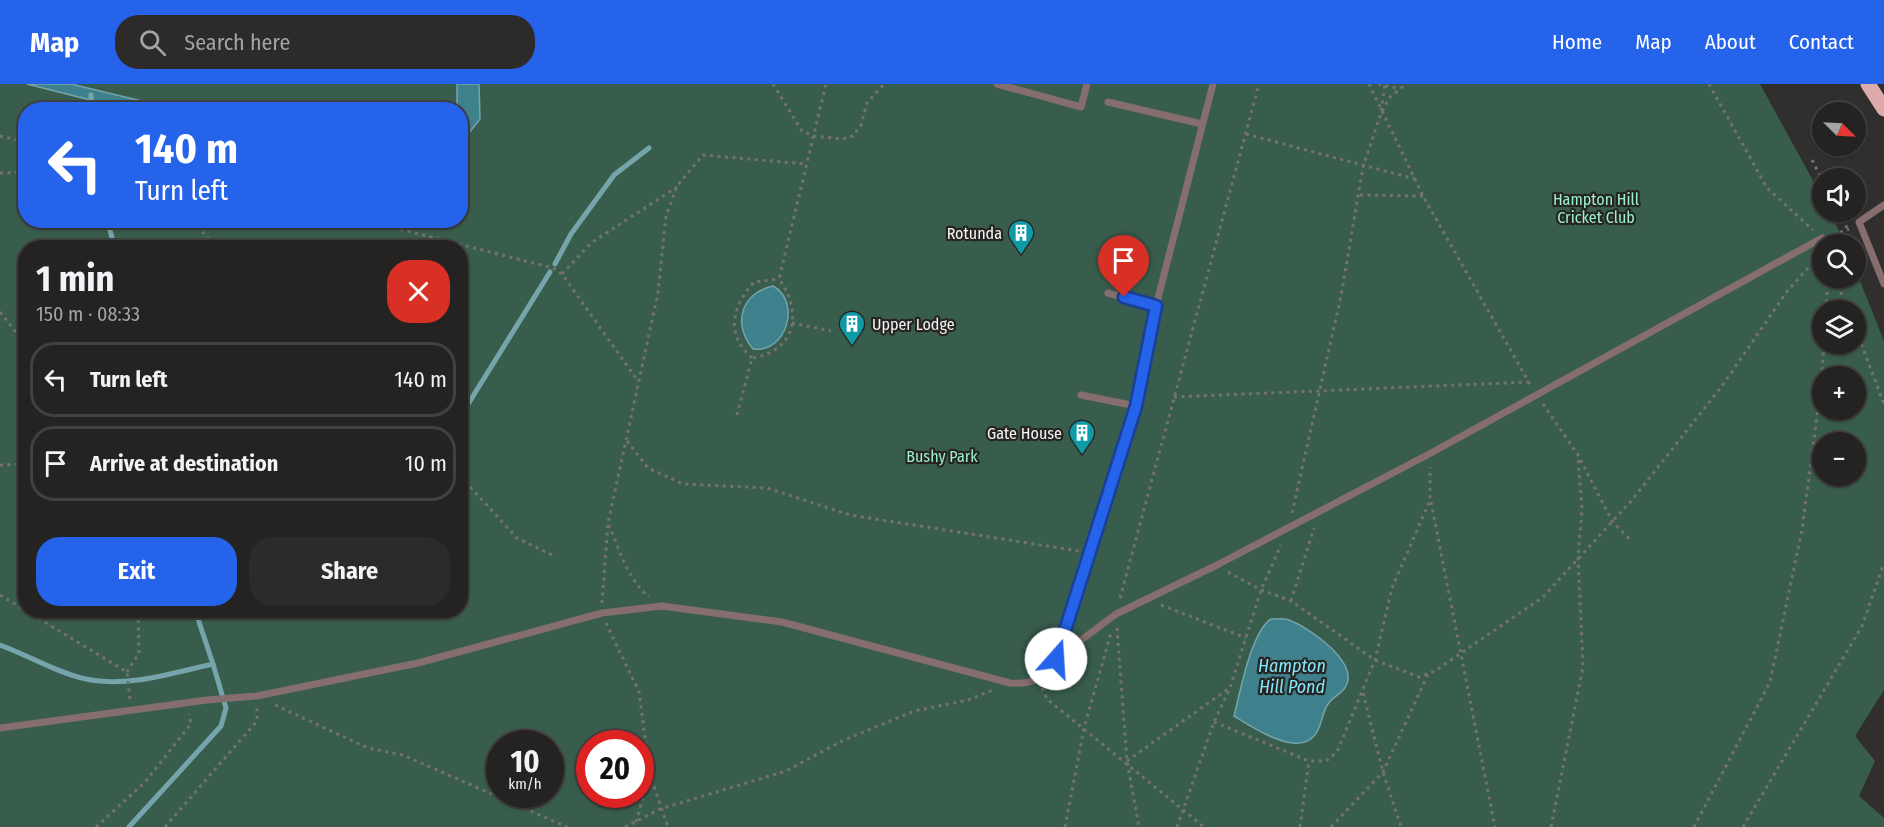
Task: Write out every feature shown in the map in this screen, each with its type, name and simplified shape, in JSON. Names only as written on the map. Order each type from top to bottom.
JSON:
[{"type":"main road","points":[[1868,84],[1884,108]]},
{"type":"lane","points":[[997,84],[1081,107],[1087,84]]},
{"type":"lane","points":[[1056,659],[1136,406],[1156,306],[1213,84]]},
{"type":"lane","points":[[1084,95],[1092,98]]},
{"type":"lane","points":[[1108,102],[1202,124]]},
{"type":"lane","points":[[1866,217],[1884,205]]},
{"type":"lane","points":[[1859,222],[1884,284]]},
{"type":"lane","points":[[0,728],[207,700],[257,696],[418,663],[602,613],[662,606],[782,622],[1010,682],[1027,684],[1038,679],[1056,659],[1116,614],[1149,600],[1431,453],[1812,242]]},
{"type":"lane","points":[[1108,293],[1156,306]]},
{"type":"lane","points":[[1081,394],[1136,406]]},
{"type":"path","points":[[772,84],[802,131],[814,136],[842,139],[853,136],[861,125],[867,103],[884,84]]},
{"type":"path","points":[[752,358],[770,355],[783,344],[792,323],[794,312],[787,291],[779,279],[826,84]]},
{"type":"path","points":[[1065,827],[1083,728],[1259,84]]},
{"type":"path","points":[[1369,84],[1423,196],[1529,382],[1578,455],[1612,521],[1632,543]]},
{"type":"path","points":[[1378,84],[1401,89]]},
{"type":"path","points":[[1381,113],[1390,97],[1406,84]]},
{"type":"path","points":[[1708,84],[1767,188],[1819,234]]},
{"type":"path","points":[[1178,827],[1214,722],[1230,688],[1261,590],[1289,527],[1341,296],[1363,167],[1381,113],[1385,85]]},
{"type":"path","points":[[1246,134],[1416,180]]},
{"type":"path","points":[[0,136],[18,139]]},
{"type":"path","points":[[562,274],[591,243],[677,186],[703,155],[806,164]]},
{"type":"path","points":[[1812,160],[1816,168]]},
{"type":"path","points":[[0,173],[18,172]]},
{"type":"path","points":[[644,730],[639,692],[602,613],[608,523],[658,293],[666,216],[677,186]]},
{"type":"path","points":[[1360,195],[1423,196]]},
{"type":"path","points":[[1844,222],[1848,229]]},
{"type":"path","points":[[1841,234],[1859,222]]},
{"type":"path","points":[[200,228],[209,240]]},
{"type":"path","points":[[396,228],[443,240]]},
{"type":"path","points":[[468,246],[553,268],[562,274],[638,381]]},
{"type":"path","points":[[1217,565],[1261,590],[1291,601],[1375,660],[1419,677],[1428,674],[1543,597],[1632,500],[1722,386],[1788,290],[1812,264]]},
{"type":"path","points":[[752,358],[742,349],[735,336],[735,312],[743,294],[754,282],[779,279]]},
{"type":"path","points":[[0,312],[18,335]]},
{"type":"path","points":[[792,323],[831,331]]},
{"type":"path","points":[[1694,827],[1770,682],[1802,530],[1823,354]]},
{"type":"path","points":[[1865,354],[1884,404]]},
{"type":"path","points":[[737,415],[752,358]]},
{"type":"path","points":[[1174,397],[1529,382]]},
{"type":"path","points":[[627,441],[648,468],[683,484],[767,488],[850,515],[1029,541],[1090,553]]},
{"type":"path","points":[[1431,453],[1430,500],[1495,827]]},
{"type":"path","points":[[1551,827],[1583,667],[1578,557],[1582,509],[1578,455]]},
{"type":"path","points":[[0,465],[18,464]]},
{"type":"path","points":[[468,485],[517,538],[556,558]]},
{"type":"path","points":[[1214,722],[1309,761],[1326,761],[1337,752],[1375,660],[1392,588],[1430,500]]},
{"type":"path","points":[[1291,601],[1320,509]]},
{"type":"path","points":[[608,523],[628,569],[642,591],[662,606]]},
{"type":"path","points":[[1743,827],[1862,626],[1884,563]]},
{"type":"path","points":[[0,595],[18,606]]},
{"type":"path","points":[[1149,600],[1246,638]]},
{"type":"path","points":[[1116,614],[1127,761],[1139,827]]},
{"type":"path","points":[[37,618],[127,675]]},
{"type":"path","points":[[129,690],[127,675],[138,653],[138,618]]},
{"type":"path","points":[[1331,827],[1383,772],[1428,674]]},
{"type":"path","points":[[1038,679],[1047,699],[1127,761],[1204,827]]},
{"type":"path","points":[[625,827],[660,809],[786,771],[842,741],[914,711],[968,700],[1010,682]]},
{"type":"path","points":[[1127,761],[1230,688]]},
{"type":"path","points":[[1362,691],[1383,772],[1401,827]]},
{"type":"path","points":[[165,827],[257,721],[257,696],[368,748],[403,755],[567,827]]},
{"type":"path","points":[[96,827],[145,782],[190,724],[188,703]]},
{"type":"path","points":[[1300,827],[1309,761]]},
{"type":"path","points":[[654,789],[668,827]]},
{"type":"path","points":[[636,822],[640,808]]},
{"type":"green space","name":"Bushy Park","points":[[0,84],[1760,84],[1812,179],[1812,222],[1835,222],[1840,234],[1812,234],[1812,288],[1863,288],[1884,341],[1884,690],[1855,736],[1875,761],[1859,796],[1884,818],[1884,827],[0,827]]},
{"type":"water","points":[[27,84],[71,84],[146,102],[98,102]]},
{"type":"water","points":[[457,84],[479,84],[480,119],[468,134],[468,102],[457,102]]},
{"type":"water","points":[[773,286],[782,294],[787,303],[786,325],[774,344],[765,348],[753,349],[743,330],[743,311],[753,295]]},
{"type":"water","name":"Hampton Hill Pond","points":[[1271,619],[1289,620],[1307,629],[1336,653],[1347,671],[1348,680],[1345,688],[1328,704],[1316,734],[1305,742],[1285,742],[1274,738],[1234,716],[1252,649],[1264,626]]},
{"type":"waterway","points":[[91,95],[91,102]]},
{"type":"waterway","points":[[555,264],[571,234],[614,175],[649,148]]},
{"type":"waterway","points":[[109,228],[113,240]]},
{"type":"waterway","points":[[468,404],[550,272]]},
{"type":"waterway","points":[[198,618],[213,664]]},
{"type":"waterway","points":[[0,645],[64,673],[102,681],[133,681],[213,664],[226,708],[221,726],[129,827]]},
{"type":"place","name":"Rotunda","points":[[1021,256]]},
{"type":"place","name":"Upper Lodge","points":[[852,347]]},
{"type":"place","name":"Gate House","points":[[1082,456]]},
{"type":"route","points":[[1056,659],[1136,406],[1156,306],[1124,297]]},
{"type":"park label","name":"Hampton Hill Cricket Club","points":[[1596,208]]}]
